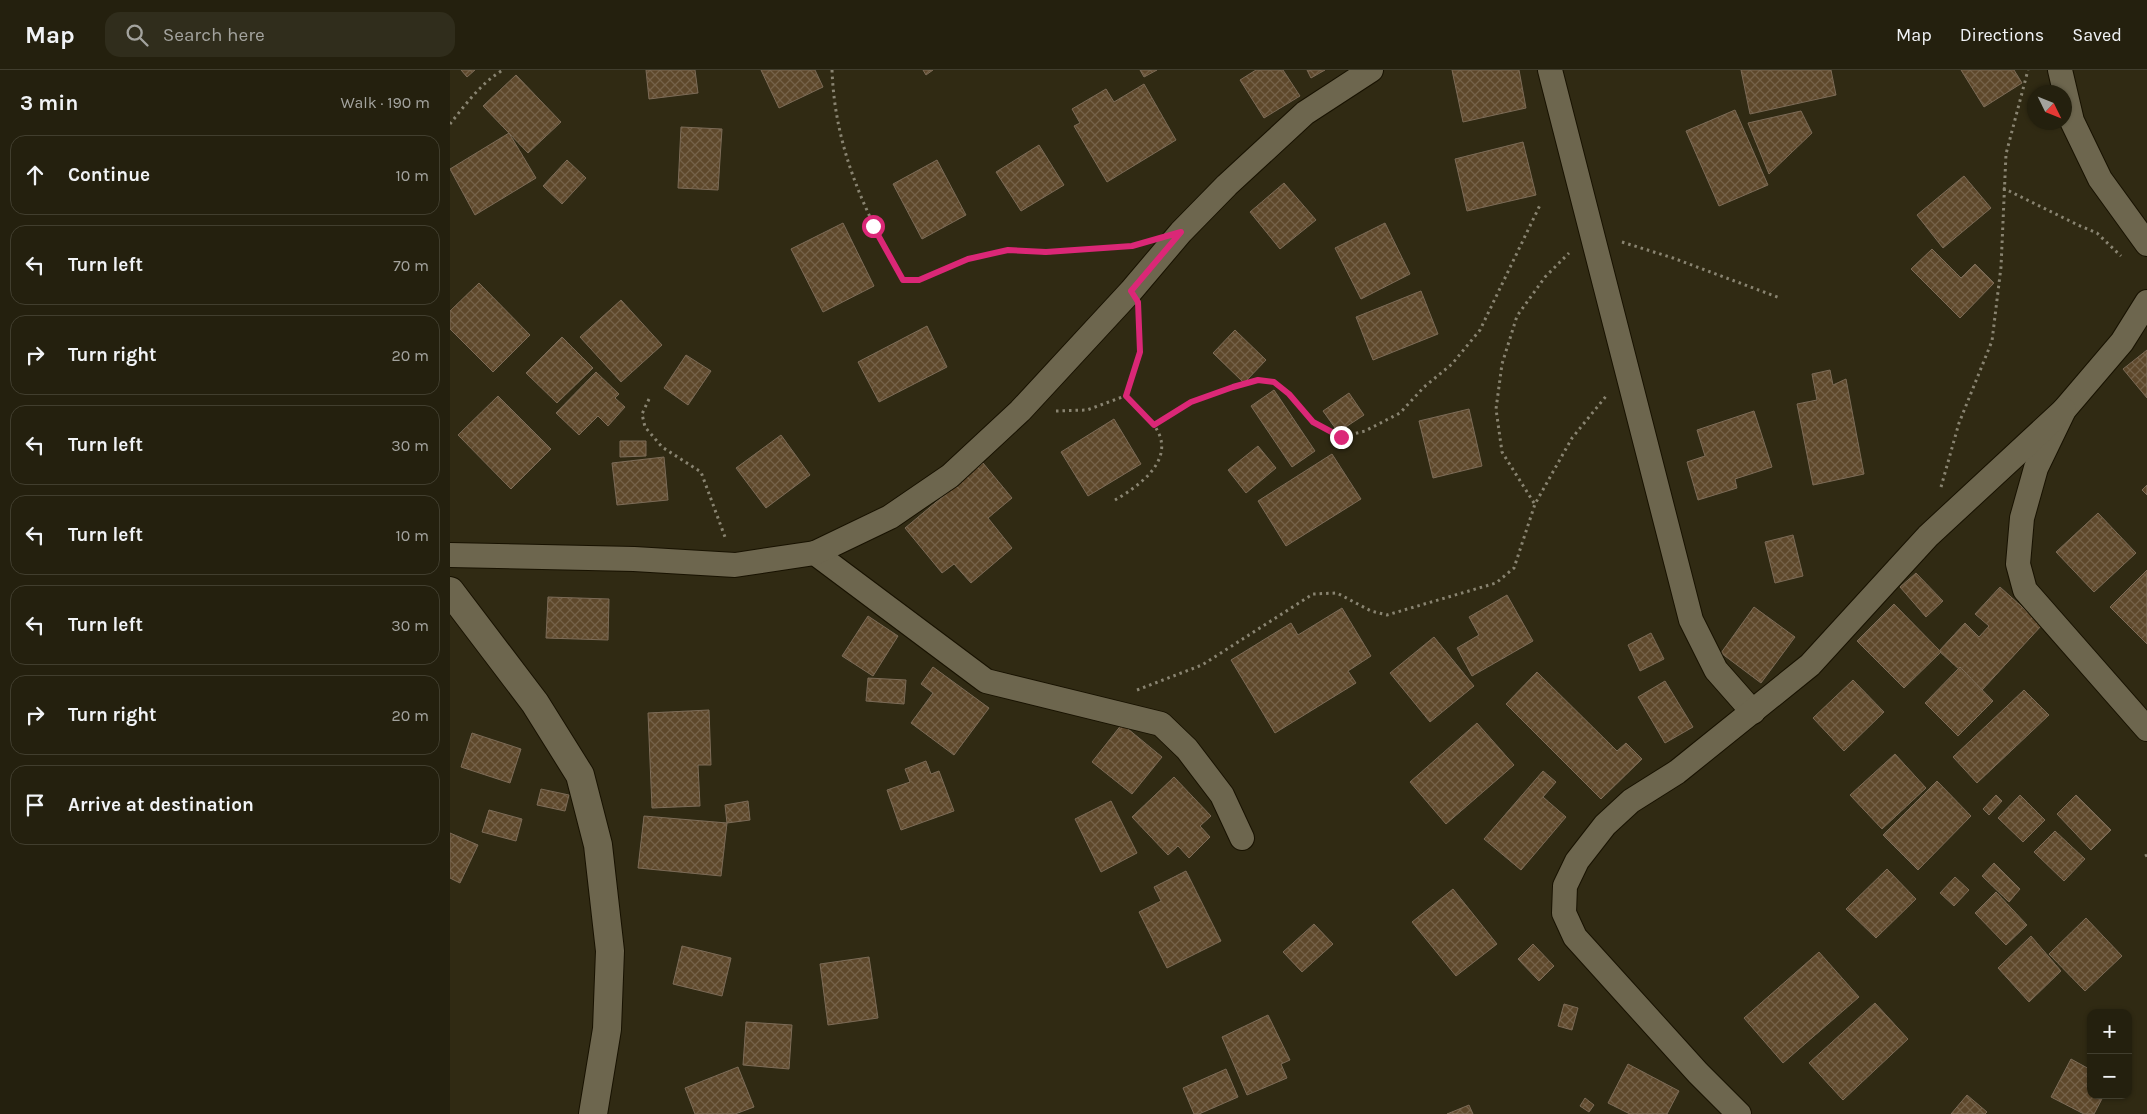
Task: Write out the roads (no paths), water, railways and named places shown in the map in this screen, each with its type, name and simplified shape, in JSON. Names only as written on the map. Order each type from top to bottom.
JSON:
[{"type":"street","points":[[450,555],[634,558],[735,565],[815,553],[890,517],[950,476],[1020,411],[1131,291],[1181,232],[1227,185],[1305,113],[1371,70]]},
{"type":"street","points":[[1550,70],[1691,620],[1716,670],[1753,712]]},
{"type":"street","points":[[2060,70],[2072,121],[2096,171],[2147,244]]},
{"type":"street","points":[[1739,1114],[1698,1073],[1576,937],[1564,913],[1565,886],[1577,861],[1605,825],[1631,801],[1677,772],[1810,665],[1928,536],[2064,410],[2122,342],[2147,302]]},
{"type":"street","points":[[2064,410],[2034,476],[2022,518],[2018,564],[2025,590],[2147,729]]},
{"type":"street","points":[[815,553],[986,682],[1160,724],[1188,749],[1222,795],[1242,838]]},
{"type":"street","points":[[450,591],[535,703],[580,775],[598,845],[610,951],[607,1029],[593,1114]]}]
